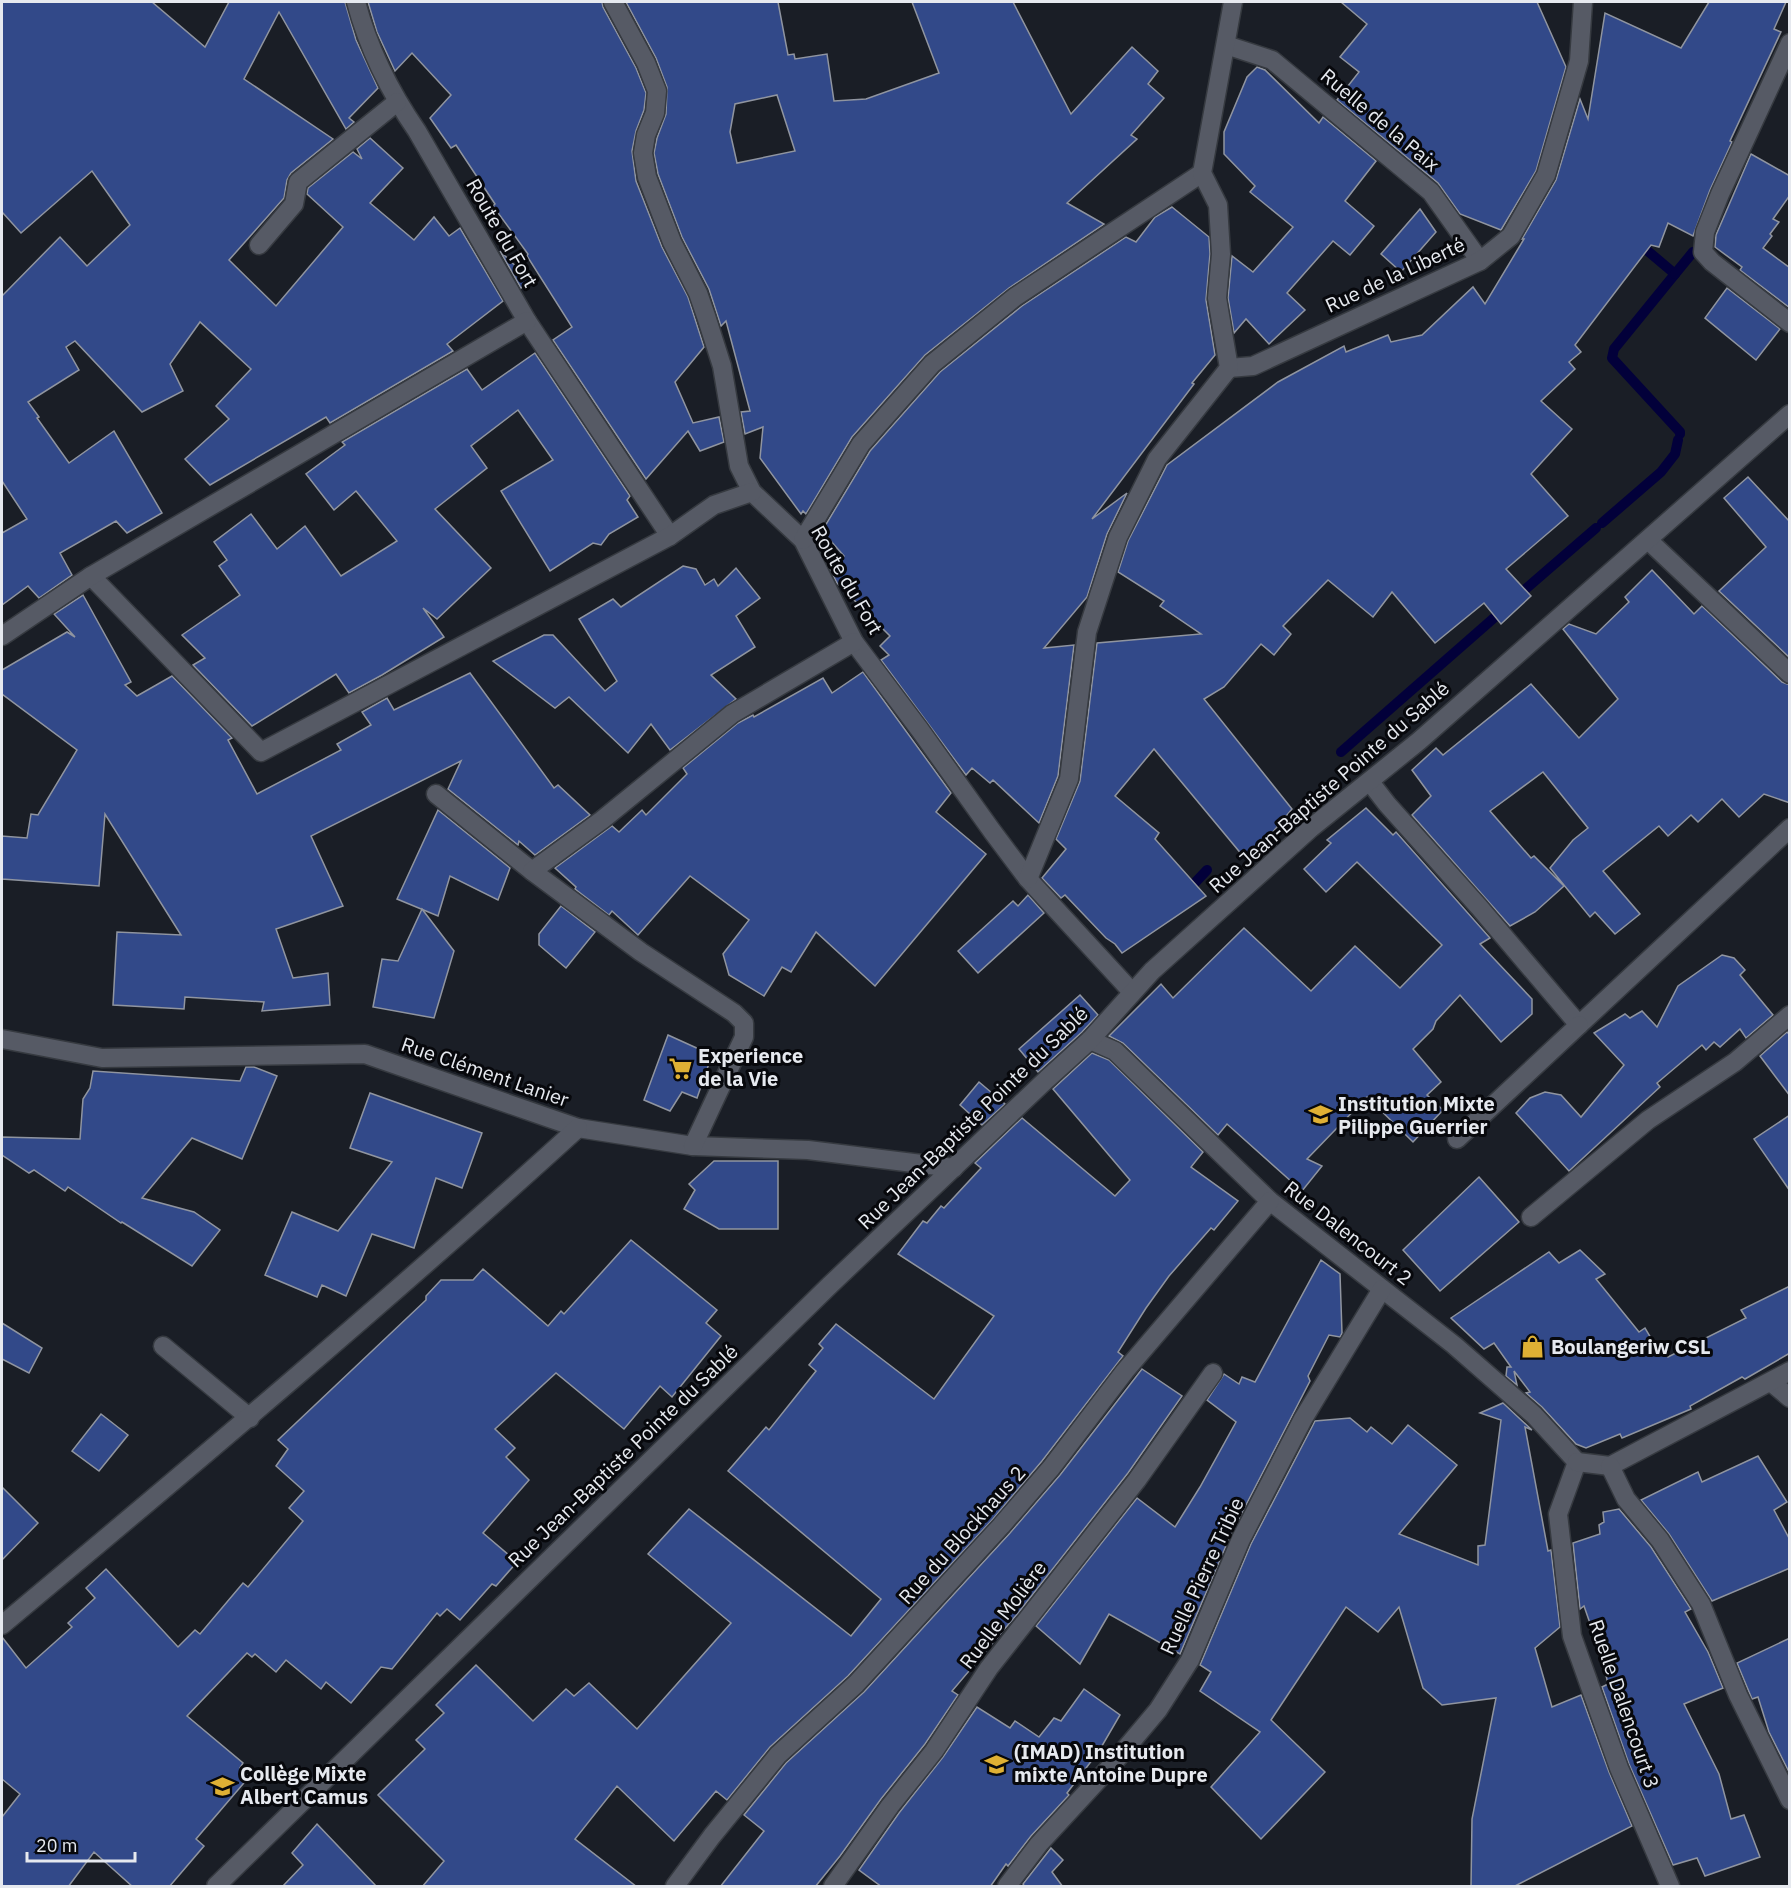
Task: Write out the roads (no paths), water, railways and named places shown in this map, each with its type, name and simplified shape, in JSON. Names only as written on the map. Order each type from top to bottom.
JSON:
[{"type":"street","name":"Route du Fort","points":[[356,2],[362,26],[397,102],[417,131],[527,321],[670,536]]},
{"type":"street","name":"Route du Fort","points":[[613,2],[646,63],[657,92],[656,113],[646,135],[643,153],[647,177],[672,242],[698,293],[706,316],[722,366],[739,466],[752,492],[803,540],[854,642],[1028,879],[1132,992]]},
{"type":"street","points":[[1028,879],[1069,779],[1087,632],[1118,537],[1157,459],[1229,368],[1217,298],[1221,254],[1218,205],[1202,173],[1233,2]]},
{"type":"street","name":"Rue de la Liberté","points":[[1229,368],[1253,366],[1480,261],[1511,236],[1546,175],[1579,61],[1583,2]]},
{"type":"street","points":[[1790,43],[1720,194],[1705,232],[1703,252],[1712,262],[1790,323]]},
{"type":"street","name":"Ruelle de la Paix","points":[[1226,45],[1272,60],[1431,192],[1480,261]]},
{"type":"street","points":[[259,245],[294,204],[298,182],[397,102]]},
{"type":"street","points":[[803,540],[861,444],[932,364],[1015,297],[1202,173]]},
{"type":"street","points":[[2,636],[91,576],[527,321]]},
{"type":"street","name":"Rue Jean-Baptiste Pointe du Sablé","points":[[216,1887],[830,1285],[1090,1041],[1152,971],[1311,828],[1370,782],[1648,540],[1786,424]]},
{"type":"street","points":[[91,576],[261,752],[670,536],[714,505],[752,492]]},
{"type":"street","points":[[1648,540],[1790,674]]},
{"type":"street","points":[[532,871],[602,820],[732,714],[854,642]]},
{"type":"street","points":[[1370,782],[1579,1024]]},
{"type":"street","points":[[436,794],[532,871],[641,952],[734,1013],[744,1023],[744,1037],[693,1146]]},
{"type":"street","points":[[1456,1138],[1790,828]]},
{"type":"street","points":[[1531,1217],[1648,1120],[1736,1062],[1790,1015]]},
{"type":"street","name":"Rue Clément Lanier","points":[[2,1039],[102,1058],[365,1054],[578,1128],[693,1146],[808,1150],[954,1168]]},
{"type":"street","name":"Rue Dalencourt 2","points":[[1090,1041],[1115,1051],[1270,1202],[1454,1345],[1534,1415],[1577,1462]]},
{"type":"street","points":[[2,1625],[250,1418],[447,1248],[578,1128]]},
{"type":"street","name":"Rue du Blockhaus 2","points":[[675,1887],[712,1836],[778,1755],[856,1684],[1001,1526],[1051,1468],[1125,1371],[1270,1202]]},
{"type":"street","name":"Ruelle Pierre Tribie","points":[[1007,1887],[1039,1844],[1110,1767],[1158,1710],[1190,1660],[1241,1539],[1298,1429],[1382,1289]]},
{"type":"street","points":[[163,1346],[250,1418]]},
{"type":"street","points":[[1577,1462],[1610,1466],[1790,1371]]},
{"type":"street","name":"Ruelle Molière","points":[[833,1887],[890,1806],[933,1751],[989,1668],[1137,1480],[1213,1373]]},
{"type":"street","points":[[1771,1382],[1790,1398]]},
{"type":"street","name":"Ruelle Dalencourt 3","points":[[1577,1462],[1558,1514],[1572,1636],[1619,1768],[1670,1887]]},
{"type":"street","points":[[1610,1466],[1626,1499],[1660,1540],[1701,1604],[1738,1695],[1790,1800]]},
{"type":"waterway","points":[[1646,239],[1643,247],[1675,274],[1614,349],[1612,358],[1680,434]]},
{"type":"waterway","points":[[1675,274],[1693,252]]},
{"type":"waterway","points":[[1602,523],[1661,472],[1675,454],[1678,440]]},
{"type":"waterway","points":[[1521,593],[1596,528]]},
{"type":"waterway","points":[[1341,752],[1495,617]]},
{"type":"waterway","points":[[1190,888],[1207,870]]},
{"type":"place","name":"Experience de la Vie","points":[[680,1068]]},
{"type":"place","name":"Institution Mixte Pilippe Guerrier","points":[[1320,1115]]},
{"type":"place","name":"Boulangeriw CSL","points":[[1533,1347]]},
{"type":"place","name":"(IMAD) Institution mixte Antoine Dupre","points":[[996,1764]]},
{"type":"place","name":"Collège Mixte Albert Camus","points":[[222,1786]]}]
